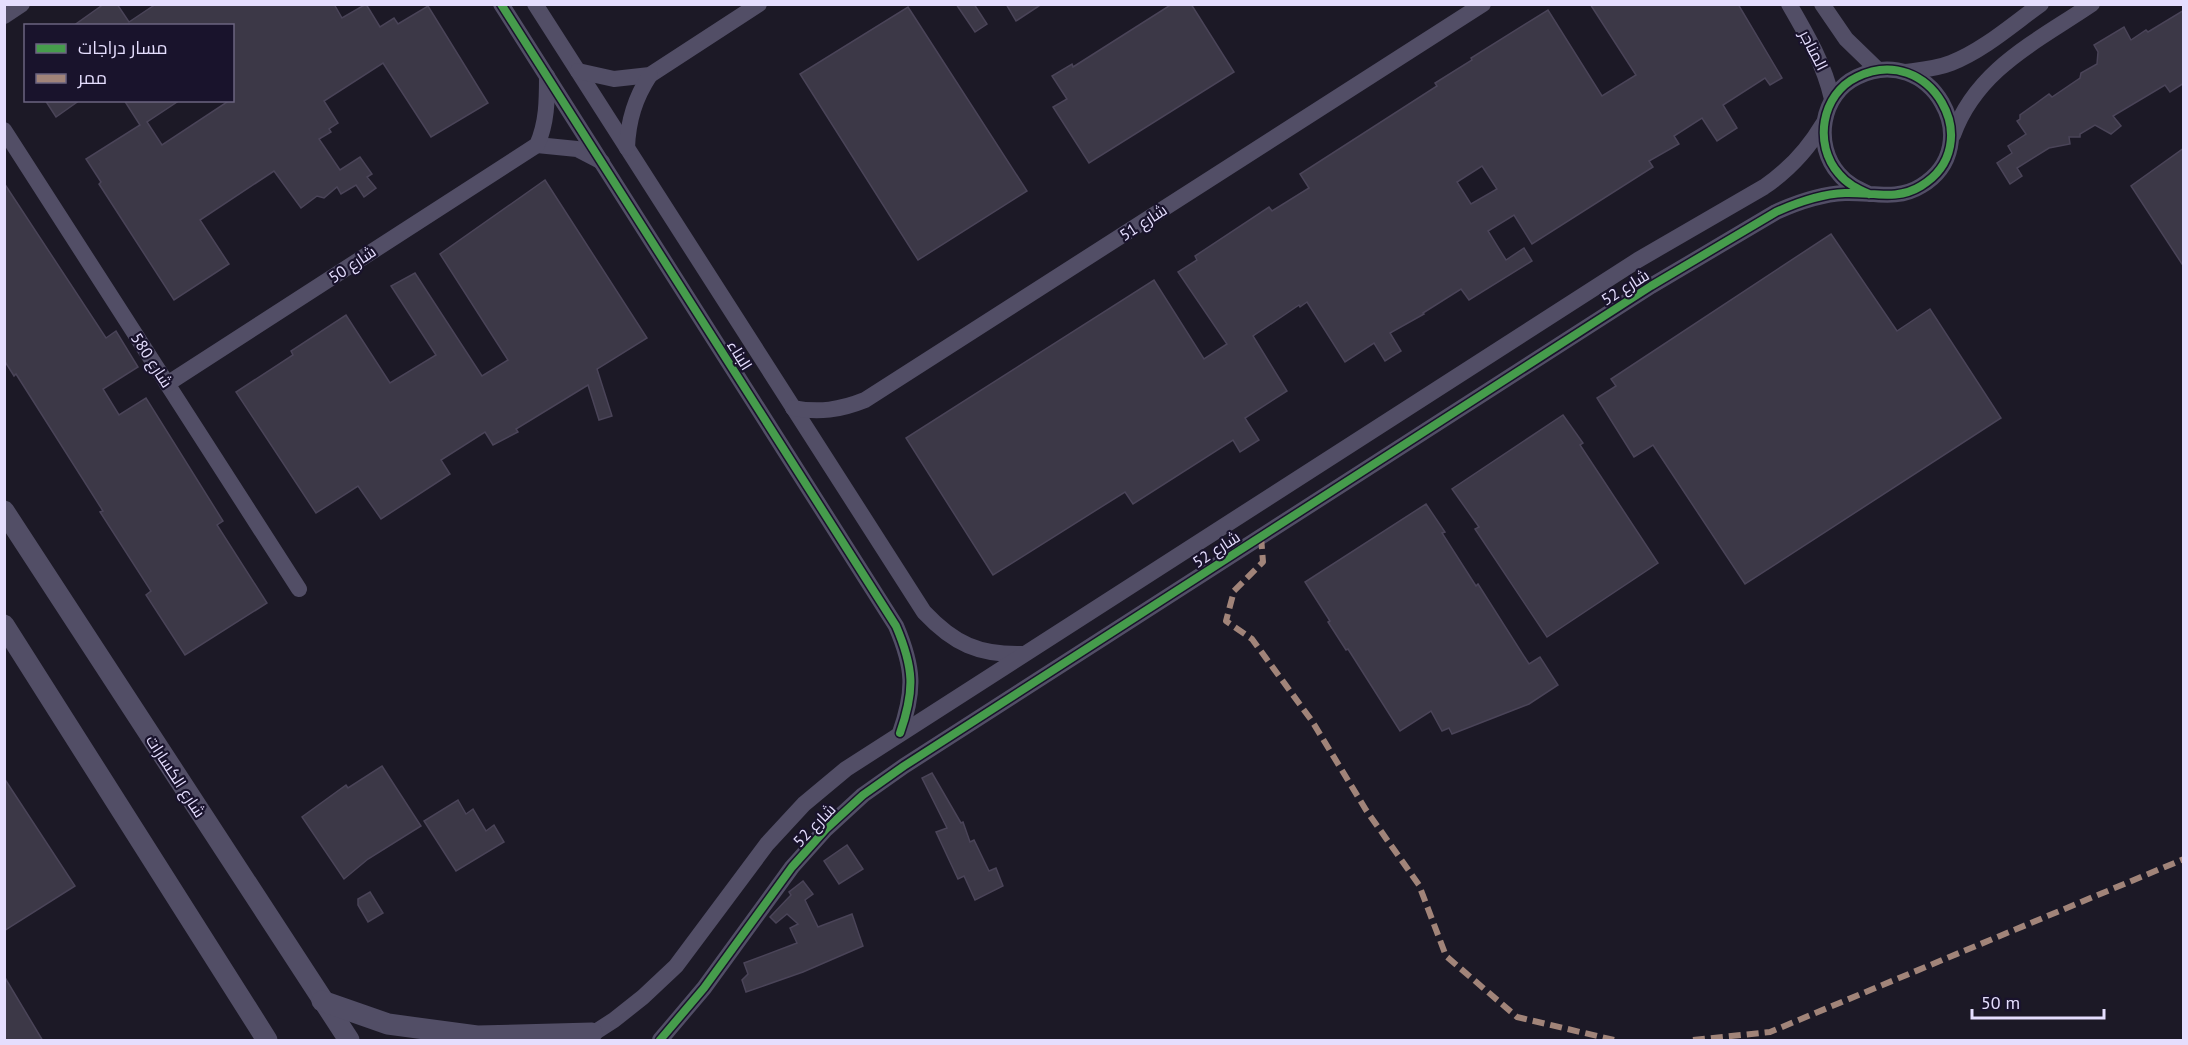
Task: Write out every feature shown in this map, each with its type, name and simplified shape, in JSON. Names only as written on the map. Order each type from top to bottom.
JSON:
[{"type":"street","points":[[4,16],[22,4]]},
{"type":"street","name":"البناء","points":[[501,4],[897,626],[907,652],[912,679],[909,707],[900,734]]},
{"type":"street","name":"البناء","points":[[535,4],[924,612],[958,641],[979,650],[1001,655],[1023,654]]},
{"type":"street","points":[[627,148],[632,109],[639,91],[650,75],[759,4]]},
{"type":"street","name":"شارع 51","points":[[793,408],[830,411],[865,400],[1483,4]]},
{"type":"street","name":"المناجر","points":[[1789,4],[1819,56],[1833,99]]},
{"type":"street","name":"المناجر","points":[[1822,4],[1846,39],[1878,70]]},
{"type":"street","points":[[2042,4],[1972,52],[1951,63],[1905,72],[1878,70],[1852,79],[1841,88],[1833,99],[1824,124],[1824,142],[1829,159],[1839,174],[1852,186],[1869,194],[1887,196],[1905,194],[1921,186],[1935,174],[1945,159],[1959,120],[1970,99],[1985,80],[2003,64],[2092,4]]},
{"type":"street","points":[[578,71],[614,79],[650,75]]},
{"type":"street","points":[[1905,72],[1922,79],[1935,91],[1945,106],[1950,124],[1950,142]]},
{"type":"street","points":[[547,76],[545,122],[537,145],[577,149],[602,162]]},
{"type":"street","name":"شارع 52","points":[[587,1037],[614,1020],[643,997],[676,966],[767,844],[804,804],[846,769],[1638,260],[1764,187],[1798,160],[1824,124]]},
{"type":"street","name":"شارع 580","points":[[4,130],[299,589]]},
{"type":"street","name":"شارع 50","points":[[167,384],[537,145]]},
{"type":"street","name":"شارع 52","points":[[660,1041],[704,988],[792,867],[826,829],[864,795],[904,766],[1631,298],[1737,235],[1798,202],[1837,194],[1869,194]]},
{"type":"street","name":"شارع الكسارات","points":[[4,511],[349,1041]]},
{"type":"street","points":[[4,625],[267,1041]]},
{"type":"street","points":[[322,1001],[388,1024],[477,1036],[587,1037]]},
{"type":"building","points":[[104,4],[117,4],[129,22],[156,4],[334,4],[342,18],[366,4],[380,27],[394,18],[398,24],[428,6],[488,103],[431,137],[383,63],[324,101],[338,123],[329,129],[331,132],[319,139],[340,170],[360,157],[372,174],[367,177],[376,188],[364,197],[356,185],[341,194],[337,187],[324,198],[317,196],[301,208],[274,171],[200,220],[229,264],[174,300],[99,184],[101,182],[86,159],[140,125],[125,102],[177,102],[147,122],[162,145],[227,102],[234,102],[234,24],[76,24]]},
{"type":"building","points":[[956,4],[974,4],[987,24],[975,32]]},
{"type":"building","points":[[1006,4],[1042,4],[1016,21]]},
{"type":"building","points":[[1172,4],[1191,4],[1234,72],[1089,163],[1053,107],[1067,99],[1052,76],[1072,64],[1073,67]]},
{"type":"building","points":[[1590,4],[1738,4],[1782,78],[1770,85],[1765,78],[1723,105],[1737,128],[1717,141],[1702,118],[1674,136],[1679,144],[1649,161],[1653,167],[1532,244],[1514,215],[1488,231],[1506,260],[1524,248],[1532,261],[1469,300],[1461,289],[1390,333],[1401,351],[1385,361],[1374,343],[1345,362],[1307,302],[1300,307],[1299,305],[1253,336],[1287,391],[1245,418],[1259,440],[1240,452],[1233,440],[1133,504],[1125,492],[993,575],[906,438],[1154,280],[1204,359],[1227,344],[1178,272],[1197,260],[1195,256],[1269,207],[1272,211],[1309,188],[1300,174],[1437,86],[1435,83],[1472,60],[1471,58],[1548,10],[1602,96],[1636,75]],"holes":[[[1482,166],[1497,189],[1471,204],[1457,182]]]},
{"type":"building","points":[[908,7],[1027,191],[918,260],[800,74]]},
{"type":"building","points":[[2184,10],[2184,83],[2170,92],[2165,85],[2113,116],[2121,126],[2111,134],[2095,125],[2080,134],[2080,137],[2069,137],[2070,144],[2049,148],[2017,168],[2022,176],[2010,184],[1997,163],[2012,153],[2008,146],[2026,134],[2017,121],[2020,115],[2049,94],[2052,97],[2080,78],[2081,73],[2097,64],[2098,52],[2094,45],[2124,27],[2131,40]]},
{"type":"building","points":[[46,102],[77,102],[56,117]]},
{"type":"building","points":[[2184,148],[2184,267],[2131,186]]},
{"type":"building","points":[[545,180],[647,338],[597,369],[612,416],[599,420],[588,385],[516,429],[518,432],[493,445],[485,432],[441,460],[450,474],[381,519],[358,486],[316,513],[236,392],[293,355],[291,351],[346,315],[390,383],[436,355],[391,286],[415,273],[482,376],[508,360],[440,254]]},
{"type":"building","points":[[4,183],[106,338],[116,331],[138,367],[103,389],[119,415],[146,398],[223,521],[217,525],[267,603],[185,655],[146,595],[151,591],[100,512],[103,511],[16,374],[14,376],[4,360]]},
{"type":"building","points":[[1831,234],[1897,331],[1930,309],[2001,418],[1745,584],[1653,445],[1634,457],[1597,398],[1616,386],[1611,379]]},
{"type":"building","points":[[1563,415],[1583,443],[1580,445],[1658,563],[1547,637],[1475,529],[1479,527],[1452,489]]},
{"type":"building","points":[[1426,504],[1476,586],[1478,584],[1529,664],[1540,657],[1558,685],[1529,704],[1452,734],[1449,728],[1442,731],[1431,711],[1400,731],[1348,649],[1346,650],[1328,622],[1330,621],[1305,582]]},
{"type":"building","points":[[382,766],[421,826],[368,859],[344,879],[302,817],[346,785],[348,788]]},
{"type":"building","points":[[932,773],[961,823],[963,822],[970,842],[974,840],[989,871],[996,868],[1003,886],[975,900],[964,876],[958,879],[936,832],[947,828],[922,778]]},
{"type":"building","points":[[4,778],[75,886],[4,931]]},
{"type":"building","points":[[458,800],[466,814],[473,809],[486,831],[494,825],[504,842],[456,871],[424,821]]},
{"type":"building","points":[[847,845],[863,869],[839,884],[824,861]]},
{"type":"building","points":[[803,881],[813,894],[805,900],[818,927],[852,914],[863,946],[803,972],[746,992],[742,980],[748,974],[744,963],[797,943],[790,928],[798,924],[787,914],[776,923],[770,917],[791,895],[789,892]]},
{"type":"building","points":[[370,892],[383,913],[368,922],[358,905],[358,899]]},
{"type":"building","points":[[4,976],[43,1041],[4,1041]]},
{"type":"marked path","points":[[1261,537],[1263,562],[1234,591],[1226,621],[1252,639],[1312,721],[1366,810],[1419,885],[1446,956],[1517,1017],[1614,1040]]},
{"type":"marked path","points":[[1693,1040],[1770,1032],[2184,859]]},
{"type":"cycle path","points":[[501,4],[896,626],[906,654],[910,679],[908,704],[900,733]]},
{"type":"cycle path","points":[[660,1040],[704,988],[792,867],[826,829],[863,795],[904,766],[1651,286],[1776,212],[1827,195],[1845,193],[1884,195],[1894,195],[1912,191],[1921,186],[1941,168],[1950,147],[1950,124],[1942,103],[1927,85],[1907,73],[1883,70],[1857,77],[1835,95],[1829,108],[1824,135],[1831,162],[1846,181],[1869,194]]}]
